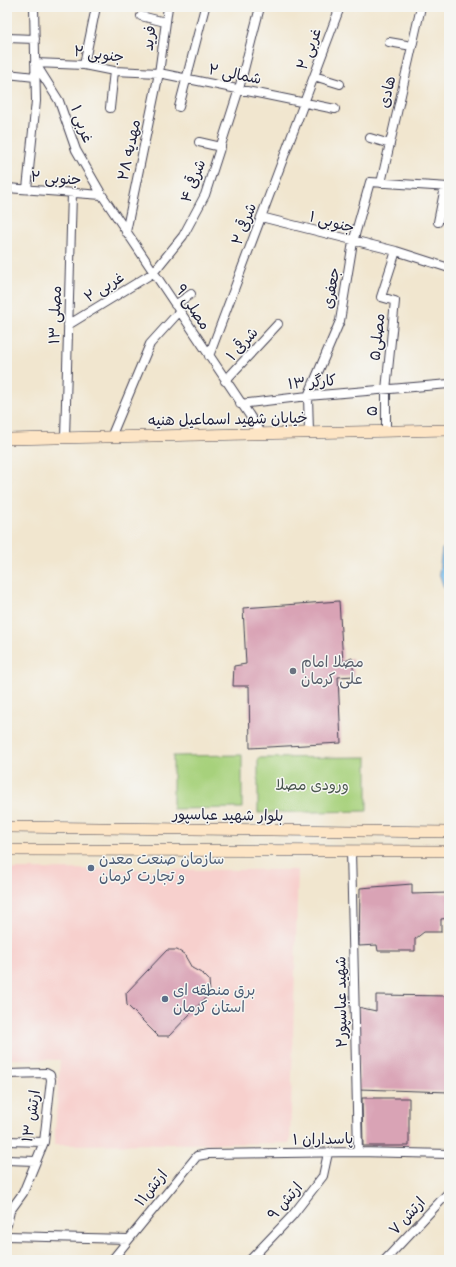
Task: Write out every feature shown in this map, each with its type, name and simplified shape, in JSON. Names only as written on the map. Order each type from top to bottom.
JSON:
[{"type":"main road","name":"خیابان شهید اسماعیل هنیه","points":[[7,439],[449,430]]},
{"type":"main road","name":"بلوار شهید عباسپور","points":[[7,827],[449,832]]},
{"type":"main road","points":[[402,832],[402,851]]},
{"type":"main road","points":[[7,850],[449,852]]},
{"type":"street","points":[[27,189],[36,101],[34,7]]},
{"type":"street","points":[[84,65],[96,7]]},
{"type":"street","name":"فرید","points":[[159,73],[168,7]]},
{"type":"street","points":[[179,107],[205,7]]},
{"type":"street","name":"۴ شرقی","points":[[153,273],[183,236],[205,195],[239,89],[260,7]]},
{"type":"street","name":"۲ غربی","points":[[305,102],[340,7]]},
{"type":"street","name":"هادی","points":[[381,183],[421,7]]},
{"type":"street","points":[[141,16],[165,22]]},
{"type":"street","points":[[7,38],[35,39]]},
{"type":"street","points":[[388,42],[412,46]]},
{"type":"street","name":"۲ جنوبی","points":[[35,63],[84,65],[114,71],[159,73]]},
{"type":"street","name":"۱ غربی","points":[[35,63],[59,101],[76,150],[102,195]]},
{"type":"street","points":[[110,108],[114,71]]},
{"type":"street","name":"۲ شمالی","points":[[159,73],[335,109]]},
{"type":"street","name":"مهدیه ۲۸","points":[[126,232],[159,73]]},
{"type":"street","points":[[7,74],[35,77]]},
{"type":"street","points":[[314,76],[340,84]]},
{"type":"street","name":"۲ شرقی","points":[[209,356],[305,102]]},
{"type":"street","points":[[370,138],[390,144]]},
{"type":"street","points":[[199,142],[221,147]]},
{"type":"street","name":"جعفری","points":[[308,396],[340,321],[353,242],[370,182],[381,183]]},
{"type":"street","points":[[381,183],[447,187],[438,222]]},
{"type":"street","name":"جنوبی ۲","points":[[7,188],[102,195]]},
{"type":"street","name":"مصلی ۱۳","points":[[65,438],[72,193]]},
{"type":"street","name":"مصلی ۹","points":[[102,195],[240,404],[262,434]]},
{"type":"street","name":"۱ جنوبی","points":[[261,217],[353,242],[396,251],[449,268]]},
{"type":"street","name":"مصلی۵","points":[[386,390],[395,301],[381,297],[396,251]]},
{"type":"street","name":"۲ غربی","points":[[68,325],[153,273]]},
{"type":"street","points":[[111,437],[150,344],[177,308],[191,294]]},
{"type":"street","name":"۱ شرقی","points":[[226,382],[278,324]]},
{"type":"street","name":"کارگر ۱۳","points":[[240,404],[308,396],[449,384]]},
{"type":"street","name":"۵","points":[[386,390],[386,431]]},
{"type":"street","points":[[308,396],[310,433]]},
{"type":"street","name":"شهید عباسپور۲","points":[[352,851],[358,1152]]},
{"type":"street","name":"ارتش ۱۳","points":[[7,1074],[46,1073],[50,1075],[51,1080],[44,1142],[23,1193],[10,1211],[7,1225]]},
{"type":"street","points":[[7,1140],[44,1142]]},
{"type":"street","name":"پاسداران ۱","points":[[197,1156],[208,1154],[358,1152],[449,1154]]},
{"type":"street","name":"ارتش ۹","points":[[250,1260],[292,1216],[320,1181],[326,1170],[328,1153]]},
{"type":"street","name":"ارتش۱۱","points":[[112,1260],[197,1156]]},
{"type":"street","points":[[7,1160],[35,1161]]},
{"type":"street","name":"ارتش ۷","points":[[385,1260],[449,1192]]},
{"type":"street","points":[[7,1236],[128,1239]]},
{"type":"shaded area","points":[[13,869],[298,870],[290,1143],[54,1145],[60,1060],[7,1059],[7,875]]},
{"type":"green space","points":[[242,755],[242,808],[173,809],[173,756]]},
{"type":"green space","name":"ورودی مصلا","points":[[367,757],[367,811],[258,813],[258,758]]},
{"type":"water","points":[[449,545],[449,589],[444,588],[439,573],[442,549]]},
{"type":"building","name":"مصلا امام علی کرمان","points":[[339,601],[343,662],[352,658],[354,676],[338,677],[341,743],[250,748],[249,686],[233,686],[234,666],[246,664],[243,608]]},
{"type":"building","points":[[412,884],[412,894],[449,893],[449,918],[441,919],[441,932],[424,932],[415,939],[415,951],[378,951],[377,945],[359,946],[360,888]]},
{"type":"building","name":"برق منطقه ای استان کرمان","points":[[167,950],[177,950],[184,954],[192,968],[203,974],[209,980],[210,993],[169,1036],[158,1036],[127,1005],[126,993]]},
{"type":"building","points":[[376,995],[449,996],[449,1092],[359,1089],[358,1007],[376,1011]]},
{"type":"building","points":[[362,1098],[409,1098],[409,1146],[363,1146]]},
{"type":"place","name":"مصلا امام علی کرمان","points":[[293,671]]},
{"type":"place","name":"سازمان صنعت معدن و تجارت کرمان","points":[[91,868]]},
{"type":"place","name":"برق منطقه ای استان کرمان","points":[[165,999]]}]
